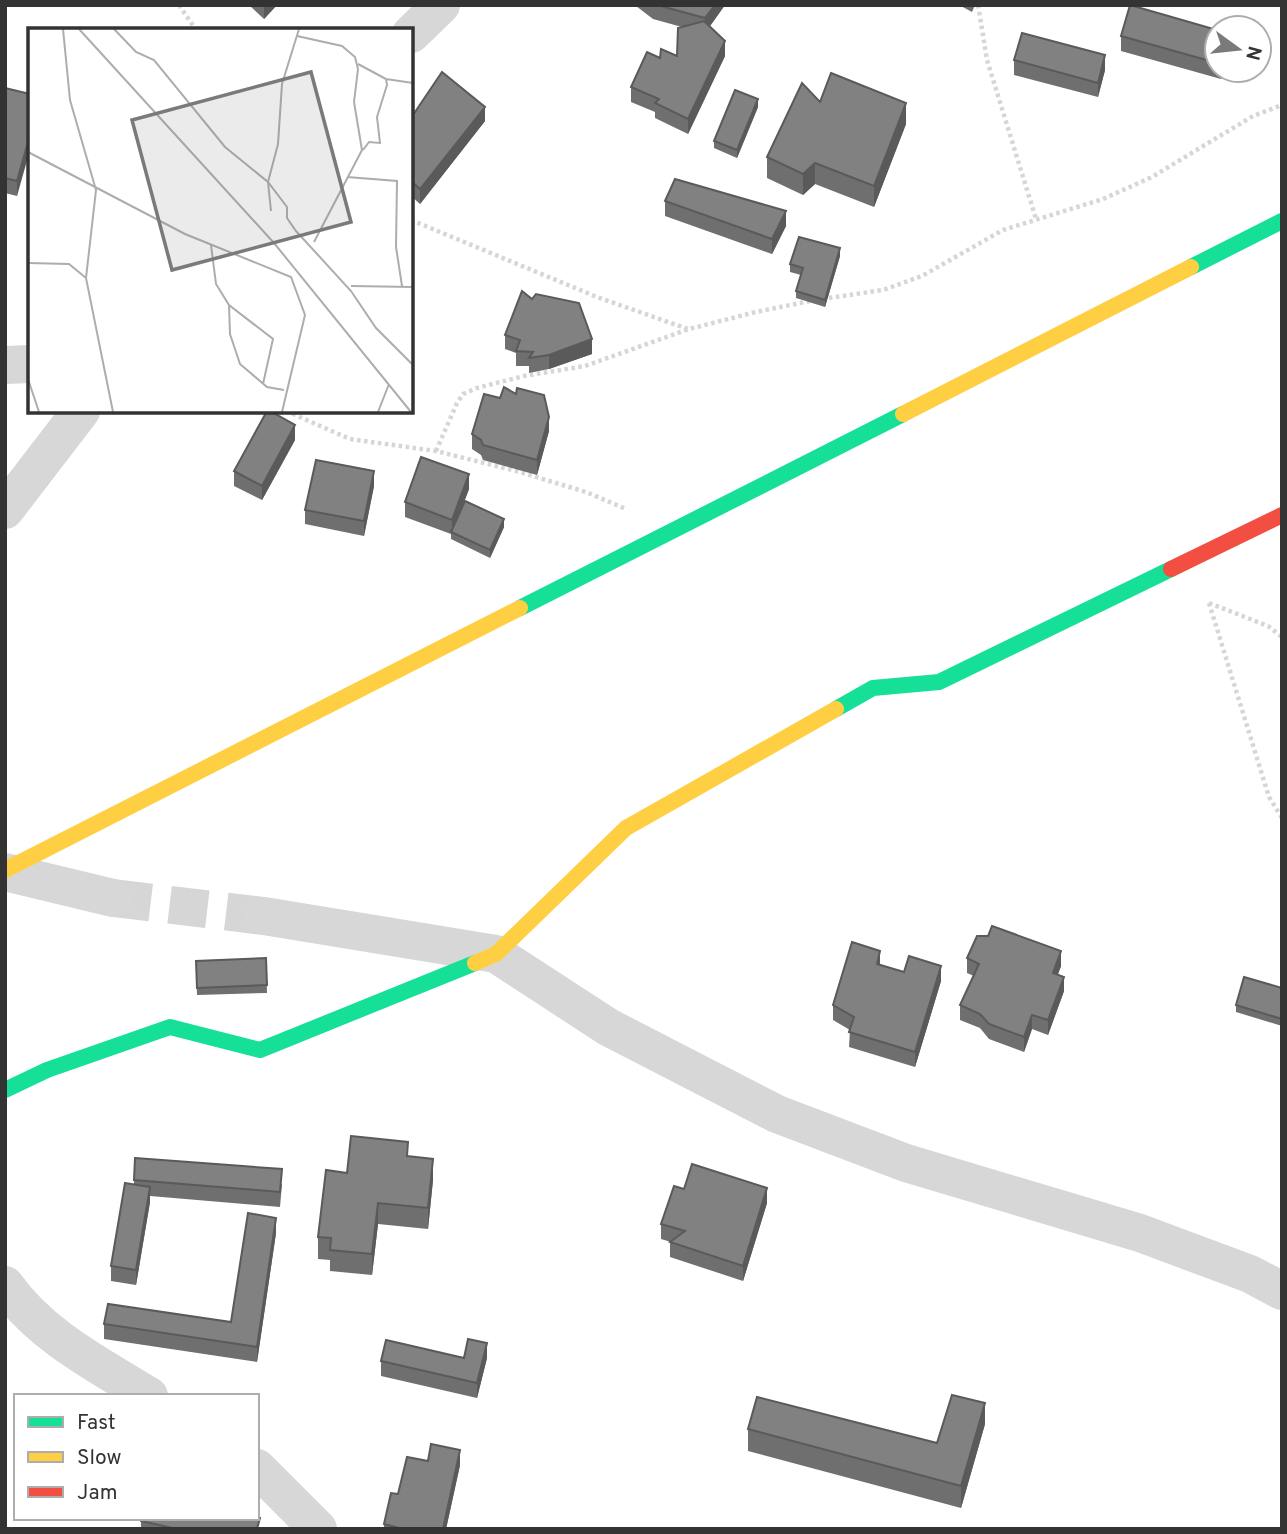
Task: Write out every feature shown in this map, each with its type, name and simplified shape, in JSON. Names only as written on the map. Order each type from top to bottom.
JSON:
[{"type":"street","points":[[413,32],[441,5]]},
{"type":"street","points":[[5,871],[1282,221]]},
{"type":"street","points":[[5,365],[28,365]]},
{"type":"street","points":[[5,510],[79,413]]},
{"type":"street","points":[[5,1090],[47,1070],[170,1027],[260,1050],[496,954],[626,828],[873,688],[939,682],[1282,514]]},
{"type":"street","points":[[5,871],[113,898]]},
{"type":"street","points":[[264,916],[496,954],[608,1027],[777,1114],[906,1163],[1140,1233],[1250,1274],[1282,1291]]},
{"type":"street","points":[[5,1285],[44,1328],[146,1394]]},
{"type":"street","points":[[259,1470],[317,1529]]},
{"type":"path","points":[[179,5],[195,28]]},
{"type":"path","points":[[978,5],[987,60],[1036,219]]},
{"type":"path","points":[[436,451],[463,394],[477,388],[524,376],[584,366],[689,329],[756,312],[883,290],[922,276],[1003,230],[1103,199],[1152,177],[1253,116],[1282,105]]},
{"type":"path","points":[[413,221],[597,298],[689,329]]},
{"type":"path","points":[[291,413],[350,439],[436,451],[586,492],[673,529]]},
{"type":"path","points":[[1282,637],[1268,626],[1209,603],[1269,797],[1282,818]]},
{"type":"building","points":[[657,5],[715,5],[705,18]]},
{"type":"building","points":[[1130,5],[1203,26],[1203,59],[1121,36]]},
{"type":"building","points":[[704,21],[725,41],[688,119],[655,103],[659,99],[631,87],[647,52],[660,58],[661,49],[677,56],[678,28]]},
{"type":"building","points":[[1022,33],[1105,55],[1098,83],[1014,60]]},
{"type":"building","points":[[442,72],[485,107],[420,189],[413,183],[413,115]]},
{"type":"building","points":[[831,73],[906,103],[874,186],[815,163],[803,174],[767,157],[802,83],[820,102]]},
{"type":"building","points":[[5,88],[28,94],[28,142],[17,181],[5,178]]},
{"type":"building","points":[[735,90],[758,99],[737,150],[714,141]]},
{"type":"building","points":[[675,179],[786,211],[772,239],[665,201]]},
{"type":"building","points":[[799,237],[840,248],[825,300],[796,291],[803,268],[790,264]]},
{"type":"building","points":[[522,291],[532,299],[536,294],[579,303],[592,339],[549,355],[529,358],[533,352],[516,351],[520,340],[505,335]]},
{"type":"building","points":[[504,387],[516,394],[517,388],[544,395],[549,417],[537,460],[483,445],[481,440],[472,434],[484,394],[500,398]]},
{"type":"building","points":[[266,413],[274,413],[295,425],[262,486],[234,471]]},
{"type":"building","points":[[421,457],[469,474],[452,520],[405,502]]},
{"type":"building","points":[[316,460],[374,471],[364,521],[305,510]]},
{"type":"building","points":[[465,501],[504,519],[490,550],[451,532]]},
{"type":"building","points":[[992,926],[1061,951],[1053,973],[1064,977],[1048,1020],[1032,1015],[1024,1037],[989,1024],[980,1014],[960,1005],[979,964],[967,958],[977,936],[988,936]]},
{"type":"building","points":[[852,942],[880,951],[877,964],[904,972],[909,956],[941,966],[915,1052],[849,1032],[854,1017],[833,1005]]},
{"type":"building","points":[[266,958],[267,985],[197,988],[196,961]]},
{"type":"building","points":[[1244,977],[1282,988],[1282,1019],[1236,1005]]},
{"type":"building","points":[[351,1136],[408,1142],[407,1156],[433,1159],[428,1208],[378,1203],[372,1254],[330,1250],[331,1238],[318,1237],[326,1170],[347,1173]]},
{"type":"building","points":[[135,1158],[282,1169],[280,1192],[134,1180]]},
{"type":"building","points":[[692,1164],[767,1188],[743,1266],[670,1242],[685,1231],[661,1224],[674,1186],[684,1189]]},
{"type":"building","points":[[125,1183],[150,1187],[136,1270],[111,1266]]},
{"type":"building","points":[[248,1213],[276,1218],[257,1347],[104,1324],[108,1304],[231,1322]]},
{"type":"building","points":[[468,1339],[487,1343],[477,1383],[381,1361],[386,1340],[464,1358]]},
{"type":"building","points":[[952,1395],[985,1403],[961,1486],[748,1429],[757,1397],[937,1443]]},
{"type":"building","points":[[431,1444],[460,1450],[443,1529],[403,1529],[384,1524],[391,1493],[398,1494],[407,1457],[428,1461]]},
{"type":"building","points":[[260,1518],[257,1529],[177,1529],[141,1521]]},
{"type":"tunnel","points":[[113,898],[264,916]]},
{"type":"traffic: fast","points":[[1191,267],[1282,221]]},
{"type":"traffic: fast","points":[[520,608],[903,414]]},
{"type":"traffic: fast","points":[[836,709],[873,688],[939,682],[1171,569]]},
{"type":"traffic: fast","points":[[5,1090],[47,1070],[170,1027],[260,1050],[475,963]]},
{"type":"traffic: slow","points":[[903,414],[1191,267]]},
{"type":"traffic: slow","points":[[5,870],[520,608]]},
{"type":"traffic: slow","points":[[475,963],[496,954],[626,828],[836,709]]},
{"type":"traffic: jam","points":[[1171,569],[1282,515]]}]
